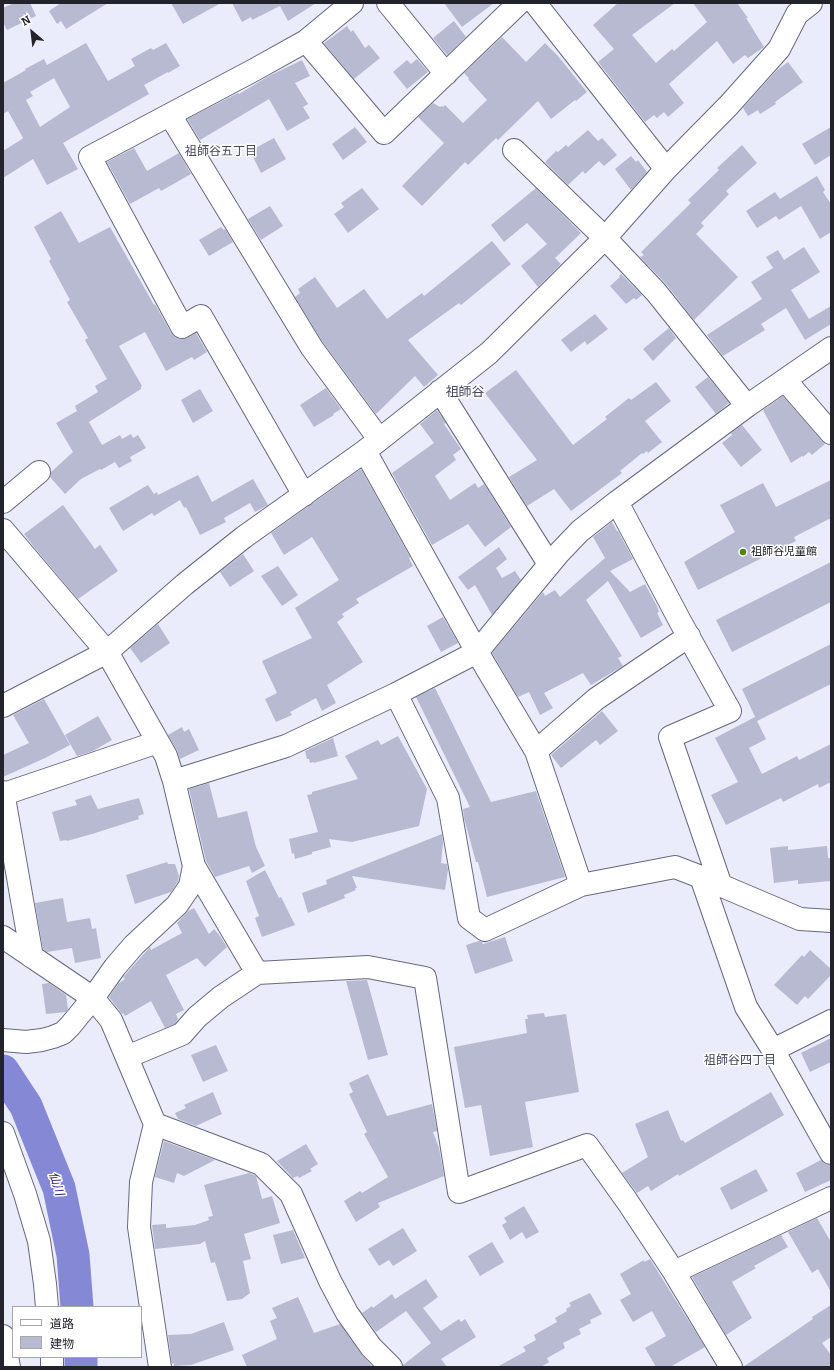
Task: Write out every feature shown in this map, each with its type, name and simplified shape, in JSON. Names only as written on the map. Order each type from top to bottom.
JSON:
[{"type":"street","points":[[304,495],[201,316],[182,327],[90,157],[306,41],[352,3]]},
{"type":"street","points":[[388,3],[446,74]]},
{"type":"street","points":[[306,41],[384,133],[519,3]]},
{"type":"street","points":[[536,3],[666,169]]},
{"type":"street","points":[[3,706],[107,652],[185,584],[244,537],[372,445],[489,353],[605,238],[666,169],[729,104],[779,49],[799,7]]},
{"type":"street","points":[[170,115],[372,445],[477,652],[536,752],[581,885]]},
{"type":"street","points":[[514,150],[605,238],[656,292],[747,406]]},
{"type":"street","points":[[174,781],[286,746],[396,694],[477,652],[549,564],[580,531],[747,406],[831,348]]},
{"type":"street","points":[[785,380],[831,433]]},
{"type":"street","points":[[440,392],[549,564]]},
{"type":"street","points":[[3,502],[39,472]]},
{"type":"street","points":[[617,502],[730,711],[670,736],[721,886]]},
{"type":"street","points":[[3,530],[11,550],[107,652],[166,756],[174,781],[194,866],[257,974]]},
{"type":"street","points":[[536,752],[596,699],[689,636]]},
{"type":"street","points":[[396,694],[448,798],[469,918],[485,930],[581,885],[675,867],[800,919],[831,921]]},
{"type":"street","points":[[32,957],[3,793],[158,742]]},
{"type":"street","points":[[4,1040],[26,1042],[42,1040],[63,1033],[93,998],[115,967],[134,945],[177,905],[190,886],[194,866]]},
{"type":"street","points":[[701,877],[746,1007],[773,1050],[831,1153]]},
{"type":"street","points":[[3,937],[93,998],[111,1020],[155,1124],[141,1182],[139,1227],[160,1367]]},
{"type":"street","points":[[127,1056],[182,1034],[197,1017],[221,996],[257,974],[368,967],[425,978],[459,1192],[587,1145],[627,1201],[674,1272],[731,1367]]},
{"type":"street","points":[[773,1050],[831,1021]]},
{"type":"street","points":[[155,1124],[261,1164],[291,1194],[330,1281],[347,1313],[371,1347],[391,1367]]},
{"type":"street","points":[[3,1133],[25,1194],[39,1240],[46,1284],[47,1306]]},
{"type":"street","points":[[674,1272],[831,1198]]},
{"type":"street","points":[[3,1336],[9,1367]]},
{"type":"building","points":[[14,3],[30,3],[36,16],[7,30],[3,22],[3,8]]},
{"type":"building","points":[[61,3],[108,3],[66,29],[61,21],[57,24],[49,11]]},
{"type":"building","points":[[171,3],[221,3],[183,24]]},
{"type":"building","points":[[232,3],[316,3],[288,21],[280,6],[252,20],[251,17],[242,22]]},
{"type":"building","points":[[444,3],[494,3],[462,27]]},
{"type":"building","points":[[618,3],[675,3],[632,35],[656,63],[672,49],[674,51],[707,22],[693,3],[737,3],[748,18],[746,18],[764,47],[748,58],[745,55],[733,64],[717,41],[669,84],[684,103],[668,117],[664,112],[657,118],[654,115],[645,122],[598,62],[614,49],[593,25]]},
{"type":"building","points":[[454,21],[466,37],[447,55],[433,38]]},
{"type":"building","points":[[347,26],[351,32],[353,30],[365,48],[369,45],[380,58],[354,79],[324,43]]},
{"type":"building","points":[[502,37],[526,62],[545,43],[558,56],[587,92],[551,119],[538,101],[498,140],[496,138],[468,165],[465,162],[422,206],[402,186],[444,143],[418,117],[433,103],[440,107],[445,105],[463,123],[487,100],[464,73]]},
{"type":"building","points":[[86,43],[108,81],[135,66],[131,59],[151,48],[153,50],[166,43],[180,66],[144,85],[149,94],[63,143],[78,169],[47,185],[33,159],[3,178],[3,151],[23,138],[8,111],[3,114],[3,83],[44,59],[47,65]],"holes":[[[54,78],[70,107],[40,127],[26,100],[33,96],[30,92]]]},
{"type":"building","points":[[417,59],[428,72],[407,89],[393,72],[407,60],[411,64]]},
{"type":"building","points":[[302,60],[310,76],[295,83],[308,104],[303,107],[310,118],[287,131],[269,99],[200,140],[187,119],[238,93],[239,94],[269,76]]},
{"type":"building","points":[[788,62],[803,82],[775,102],[776,104],[760,114],[758,110],[748,116],[743,108],[777,70]]},
{"type":"building","points":[[355,127],[367,142],[343,160],[332,144]]},
{"type":"building","points":[[831,127],[831,155],[815,165],[802,144]]},
{"type":"building","points":[[588,130],[598,141],[602,138],[617,155],[604,166],[599,161],[585,174],[583,171],[568,185],[545,162],[556,151],[558,152],[566,145],[568,147]]},
{"type":"building","points":[[274,138],[286,159],[261,173],[250,151]]},
{"type":"building","points":[[742,145],[757,163],[726,191],[729,194],[701,223],[704,226],[696,234],[738,277],[694,320],[666,284],[640,257],[644,255],[641,252],[691,203],[688,200],[719,170],[717,168]]},
{"type":"building","points":[[134,148],[147,171],[179,153],[191,174],[161,191],[159,188],[130,204],[107,162]]},
{"type":"building","points":[[631,156],[636,162],[638,160],[647,172],[631,190],[615,169]]},
{"type":"building","points":[[817,176],[825,190],[823,192],[831,204],[831,232],[820,239],[801,206],[779,220],[776,216],[757,228],[746,211],[775,192],[780,199]]},
{"type":"building","points":[[362,188],[379,209],[348,233],[334,214],[344,207],[341,203]]},
{"type":"building","points":[[536,188],[581,233],[555,258],[561,264],[538,287],[521,266],[547,244],[527,223],[504,242],[491,225]]},
{"type":"building","points":[[270,206],[283,226],[261,240],[248,219]]},
{"type":"building","points":[[61,211],[79,243],[110,227],[171,333],[176,338],[182,339],[188,338],[196,333],[207,352],[194,360],[192,357],[166,371],[145,332],[119,346],[142,386],[141,389],[89,422],[102,445],[120,435],[122,439],[131,434],[133,438],[138,435],[146,448],[130,457],[132,461],[119,468],[115,462],[81,479],[65,494],[50,477],[51,472],[73,452],[56,423],[77,411],[75,406],[98,392],[95,386],[107,379],[85,340],[88,338],[67,302],[70,300],[49,261],[51,259],[34,227]]},
{"type":"building","points":[[221,227],[224,230],[225,229],[233,242],[209,256],[199,240]]},
{"type":"building","points":[[492,241],[511,264],[461,305],[459,303],[408,340],[438,375],[424,387],[415,376],[376,414],[322,341],[295,297],[300,293],[298,289],[315,277],[337,308],[364,289],[387,319],[422,293],[424,296]]},
{"type":"building","points":[[804,247],[820,272],[791,290],[809,319],[831,306],[831,324],[805,340],[786,308],[761,324],[765,330],[723,356],[707,335],[762,299],[751,282],[773,268],[766,257],[778,250],[784,260]]},
{"type":"building","points":[[621,274],[642,295],[636,300],[634,298],[626,304],[610,286],[620,277],[619,276]]},
{"type":"building","points":[[595,314],[608,329],[587,345],[585,341],[571,352],[561,340]]},
{"type":"building","points":[[669,328],[676,338],[653,361],[643,349]]},
{"type":"building","points":[[516,370],[573,445],[607,419],[605,417],[629,398],[631,400],[656,382],[671,401],[645,421],[662,442],[648,453],[647,451],[643,454],[642,453],[620,471],[622,473],[571,511],[554,489],[527,506],[509,477],[537,460],[485,393]]},
{"type":"building","points":[[708,377],[729,403],[716,414],[695,387]]},
{"type":"building","points":[[326,388],[341,409],[314,427],[300,405]]},
{"type":"building","points":[[200,389],[213,411],[193,423],[181,400]]},
{"type":"building","points":[[783,396],[825,444],[812,455],[809,452],[791,463],[763,410]]},
{"type":"building","points":[[437,410],[446,423],[444,424],[461,449],[453,455],[456,460],[435,476],[450,500],[475,483],[478,488],[484,484],[511,527],[485,547],[468,524],[432,545],[392,473],[434,443],[420,424]]},
{"type":"building","points":[[742,425],[762,450],[741,467],[722,443],[732,435],[731,433]]},
{"type":"building","points":[[361,469],[410,557],[409,558],[413,566],[356,599],[359,603],[342,614],[344,617],[337,622],[363,662],[327,685],[336,703],[322,711],[316,698],[290,712],[292,715],[276,722],[265,699],[277,693],[262,661],[312,638],[295,608],[339,580],[312,537],[284,555],[271,533]]},
{"type":"building","points":[[198,475],[212,502],[253,479],[268,505],[255,512],[250,503],[224,518],[226,522],[200,535],[186,507],[184,508],[180,500],[154,516],[152,513],[123,531],[109,508],[148,485],[154,494],[157,492],[158,495]]},
{"type":"building","points":[[831,480],[831,518],[794,537],[796,541],[698,590],[684,562],[735,532],[720,505],[763,483],[776,507]]},
{"type":"building","points":[[63,505],[95,549],[100,545],[118,571],[78,599],[24,534]]},
{"type":"building","points":[[612,522],[633,559],[610,571],[630,592],[645,584],[657,606],[659,612],[657,613],[663,625],[641,638],[608,581],[586,600],[622,656],[618,658],[623,666],[591,685],[583,673],[544,693],[553,708],[540,715],[529,692],[518,697],[492,653],[543,592],[545,596],[555,590],[560,597],[605,558],[593,537]]},
{"type":"building","points":[[499,547],[507,559],[496,568],[502,578],[515,571],[521,580],[492,615],[475,585],[468,590],[458,577]]},
{"type":"building","points":[[243,554],[254,571],[230,587],[220,572]]},
{"type":"building","points":[[831,562],[831,602],[732,652],[716,620]]},
{"type":"building","points":[[278,566],[298,595],[282,606],[261,576]]},
{"type":"building","points":[[443,617],[458,643],[441,652],[427,626]]},
{"type":"building","points":[[158,624],[170,643],[141,663],[130,648]]},
{"type":"building","points":[[831,644],[831,684],[757,721],[742,689]]},
{"type":"building","points":[[435,688],[491,802],[536,791],[565,877],[487,897],[464,818],[463,809],[470,807],[416,697]]},
{"type":"building","points":[[44,699],[70,745],[3,777],[3,755],[29,743],[13,715]]},
{"type":"building","points":[[602,711],[618,731],[600,745],[596,740],[561,768],[551,755]]},
{"type":"building","points":[[98,716],[112,740],[93,751],[77,756],[65,735]]},
{"type":"building","points":[[755,717],[766,739],[749,748],[762,774],[797,756],[799,760],[831,744],[831,782],[819,788],[818,784],[783,802],[781,798],[726,825],[711,795],[738,782],[715,738]]},
{"type":"building","points":[[182,727],[184,732],[189,729],[199,750],[180,759],[177,750],[168,735]]},
{"type":"building","points":[[398,736],[427,789],[419,826],[352,842],[329,839],[331,847],[312,852],[312,854],[295,859],[294,853],[292,854],[289,839],[318,832],[307,795],[312,794],[312,792],[358,779],[345,756],[378,740],[381,745]]},
{"type":"building","points":[[333,738],[338,756],[310,763],[309,759],[307,759],[305,751]]},
{"type":"building","points":[[209,783],[218,818],[247,811],[256,847],[265,866],[252,873],[249,866],[215,877],[206,861],[189,789]]},
{"type":"building","points":[[91,795],[98,809],[139,798],[144,814],[138,816],[139,819],[67,841],[60,841],[52,812],[77,805],[75,800]]},
{"type":"building","points":[[442,834],[443,843],[441,863],[447,864],[448,870],[445,890],[352,876],[357,888],[355,888],[356,890],[344,895],[345,898],[308,913],[302,893],[327,884],[326,880]]},
{"type":"building","points":[[788,846],[788,850],[827,846],[828,858],[831,858],[831,881],[798,884],[798,880],[774,883],[770,848]]},
{"type":"building","points":[[167,862],[168,864],[175,864],[179,876],[178,881],[171,892],[135,904],[126,875]]},
{"type":"building","points":[[265,870],[295,925],[262,937],[255,918],[259,916],[246,881]]},
{"type":"building","points":[[63,898],[67,922],[90,918],[92,929],[96,928],[101,958],[75,963],[72,948],[47,952],[43,949],[35,903]]},
{"type":"building","points":[[194,908],[209,934],[214,929],[227,947],[205,967],[197,958],[166,975],[184,1010],[176,1014],[178,1019],[175,1024],[165,1028],[151,1001],[125,1016],[109,997],[119,983],[125,979],[123,977],[150,947],[151,950],[182,933],[177,923],[188,911]]},
{"type":"building","points":[[505,937],[513,961],[475,974],[466,945],[479,941],[483,944]]},
{"type":"building","points":[[810,950],[831,969],[831,975],[808,999],[805,996],[797,1005],[774,985],[802,955],[804,957]]},
{"type":"building","points":[[367,980],[388,1055],[368,1060],[346,981]]},
{"type":"building","points":[[49,983],[66,995],[68,1009],[66,1012],[46,1014],[42,984]]},
{"type":"building","points":[[544,1013],[545,1017],[566,1014],[579,1092],[525,1102],[533,1147],[490,1156],[481,1105],[465,1108],[454,1047],[527,1033],[525,1019],[528,1019],[527,1015]]},
{"type":"building","points":[[831,1038],[831,1062],[810,1072],[801,1053]]},
{"type":"building","points":[[216,1045],[228,1071],[203,1082],[191,1055]]},
{"type":"building","points":[[368,1074],[387,1116],[432,1104],[437,1131],[433,1132],[439,1148],[444,1176],[378,1203],[380,1207],[356,1222],[344,1201],[360,1191],[362,1193],[388,1177],[364,1134],[367,1132],[349,1094],[353,1092],[349,1083]]},
{"type":"building","points":[[213,1092],[222,1114],[196,1126],[178,1119],[175,1113],[186,1108],[184,1105]]},
{"type":"building","points":[[771,1092],[784,1115],[679,1176],[678,1174],[651,1191],[648,1186],[637,1193],[622,1173],[648,1157],[635,1124],[668,1110],[681,1141],[683,1140],[685,1143]]},
{"type":"building","points":[[164,1141],[215,1160],[184,1176],[177,1173],[174,1183],[155,1177]]},
{"type":"building","points":[[306,1144],[318,1164],[310,1169],[312,1171],[299,1178],[298,1176],[293,1178],[277,1161]]},
{"type":"building","points":[[821,1160],[825,1164],[831,1165],[831,1180],[805,1192],[796,1173]]},
{"type":"building","points":[[756,1169],[768,1191],[731,1210],[720,1188]]},
{"type":"building","points":[[249,1173],[256,1176],[262,1199],[272,1196],[280,1223],[244,1234],[251,1259],[243,1261],[250,1293],[242,1299],[227,1301],[215,1262],[211,1263],[205,1241],[200,1244],[155,1249],[152,1225],[166,1224],[166,1228],[195,1225],[209,1220],[208,1217],[213,1216],[204,1185]]},
{"type":"building","points":[[524,1206],[539,1232],[526,1239],[522,1232],[510,1240],[502,1225],[507,1222],[504,1218]]},
{"type":"building","points":[[817,1218],[831,1242],[831,1292],[818,1269],[812,1273],[788,1232]]},
{"type":"building","points":[[403,1228],[417,1251],[393,1266],[389,1260],[379,1266],[368,1249]]},
{"type":"building","points":[[293,1230],[305,1258],[281,1264],[273,1235]]},
{"type":"building","points":[[781,1235],[788,1247],[754,1266],[756,1268],[732,1282],[752,1318],[726,1335],[692,1277]]},
{"type":"building","points":[[492,1242],[504,1262],[480,1276],[468,1256]]},
{"type":"building","points":[[650,1259],[705,1347],[670,1367],[656,1367],[645,1348],[666,1336],[652,1311],[633,1322],[620,1300],[631,1294],[620,1274],[644,1260],[644,1262]]},
{"type":"building","points":[[426,1279],[438,1297],[423,1308],[441,1331],[459,1319],[461,1322],[465,1319],[476,1337],[441,1359],[447,1367],[403,1367],[403,1365],[431,1343],[406,1311],[376,1332],[362,1313],[372,1306],[373,1308],[392,1294],[395,1299]]},
{"type":"building","points":[[590,1293],[602,1314],[590,1320],[591,1323],[579,1329],[581,1334],[563,1343],[565,1348],[547,1358],[549,1362],[541,1367],[497,1367],[526,1351],[523,1347],[536,1340],[534,1335],[557,1322],[555,1318],[567,1311],[566,1309],[571,1306],[569,1303]]},
{"type":"building","points":[[298,1297],[314,1333],[340,1324],[361,1354],[373,1367],[247,1367],[242,1355],[277,1339],[270,1321],[277,1318],[272,1308]]},
{"type":"building","points":[[831,1305],[831,1337],[822,1343],[831,1355],[831,1367],[743,1367],[813,1319],[812,1317]]},
{"type":"building","points":[[224,1322],[234,1350],[191,1365],[174,1366],[174,1363],[172,1364],[168,1335],[191,1334]]},
{"type":"waterway","name":"仙川","points":[[3,1071],[26,1106],[59,1188],[73,1255],[77,1306]]},
{"type":"waterway","name":"仙川","points":[[81,1358],[81,1367]]},
{"type":"place","name":"祖師谷児童館","points":[[743,552]]},
{"type":"district","name":"祖師谷五丁目","points":[[221,152]]},
{"type":"district","name":"祖師谷","points":[[465,392]]},
{"type":"district","name":"祖師谷四丁目","points":[[740,1061]]}]
